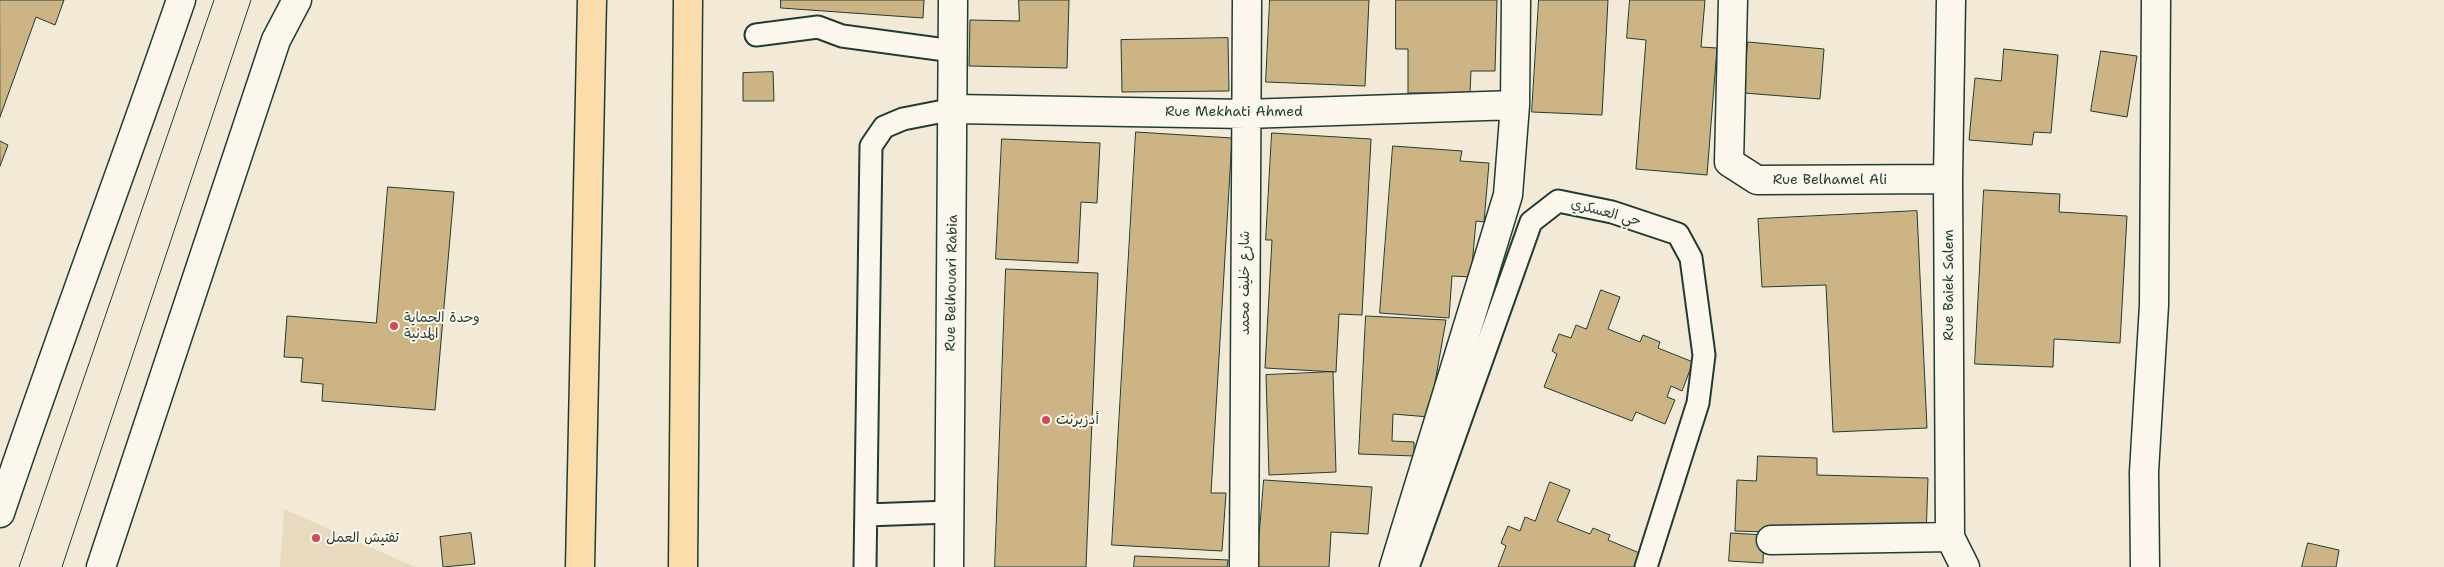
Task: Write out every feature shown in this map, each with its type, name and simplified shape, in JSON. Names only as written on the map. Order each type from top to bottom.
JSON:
[{"type":"main road","points":[[580,567],[592,0]]},
{"type":"main road","points":[[683,567],[688,0]]},
{"type":"street","points":[[0,513],[181,0]]},
{"type":"street","points":[[101,567],[290,0]]},
{"type":"street","points":[[276,40],[297,0]]},
{"type":"street","name":"Rue Belhouari Rabia","points":[[949,567],[954,109],[953,0]]},
{"type":"street","name":"شارع خليف محمد","points":[[1244,567],[1247,0]]},
{"type":"street","points":[[1394,567],[1508,195],[1515,105],[1516,0]]},
{"type":"street","name":"Rue Belhamel Ali","points":[[1733,0],[1729,162],[1757,180],[1948,179]]},
{"type":"street","name":"Rue Baiek Salem","points":[[1951,0],[1948,179],[1950,537],[1964,567]]},
{"type":"street","points":[[2145,567],[2144,472],[2154,305],[2156,0]]},
{"type":"street","name":"Rue Mekhati Ahmed","points":[[954,109],[1246,114],[1515,105]]},
{"type":"street","points":[[1772,540],[1950,537]]},
{"type":"lane","points":[[756,35],[818,27],[842,36],[953,51]]},
{"type":"lane","points":[[865,567],[871,146],[884,127],[903,119],[954,109]]},
{"type":"lane","name":"حي العسكري","points":[[1408,567],[1531,222],[1558,201],[1612,212],[1678,234],[1691,258],[1704,355],[1698,403],[1646,567]]},
{"type":"lane","points":[[866,515],[950,512]]},
{"type":"shaded area","name":"تفتيش العمل","points":[[284,509],[415,567],[280,567]]},
{"type":"building","points":[[0,0],[64,0],[55,25],[36,17],[0,117]]},
{"type":"building","points":[[781,0],[924,0],[923,18],[781,8]]},
{"type":"building","points":[[1019,0],[1069,0],[1067,68],[969,66],[970,20],[1019,21]]},
{"type":"building","points":[[1270,0],[1369,0],[1365,86],[1266,82]]},
{"type":"building","points":[[1396,0],[1497,0],[1495,71],[1471,71],[1470,93],[1408,93],[1408,49],[1396,49]]},
{"type":"building","points":[[1539,0],[1608,0],[1602,115],[1532,112]]},
{"type":"building","points":[[1630,0],[1705,0],[1701,47],[1717,48],[1707,175],[1636,169],[1646,40],[1627,38]]},
{"type":"building","points":[[1228,38],[1229,91],[1122,92],[1121,40]]},
{"type":"building","points":[[1748,42],[1824,49],[1820,99],[1744,93]]},
{"type":"building","points":[[2004,49],[2058,55],[2051,133],[2034,132],[2032,145],[1969,140],[1975,78],[2001,81]]},
{"type":"building","points":[[2101,51],[2137,56],[2127,117],[2091,111]]},
{"type":"building","points":[[773,72],[774,101],[743,101],[743,73]]},
{"type":"building","points":[[1136,132],[1232,138],[1211,493],[1226,493],[1222,551],[1112,545]]},
{"type":"building","points":[[1272,133],[1371,139],[1362,315],[1339,314],[1336,372],[1265,368],[1272,240],[1266,240]]},
{"type":"building","points":[[1002,139],[1100,143],[1097,203],[1081,202],[1078,263],[996,259]]},
{"type":"building","points":[[0,141],[8,145],[0,166]]},
{"type":"building","points":[[1393,146],[1462,151],[1460,161],[1489,163],[1484,222],[1476,221],[1471,277],[1452,276],[1449,318],[1380,313]]},
{"type":"building","points":[[388,187],[454,192],[435,410],[322,401],[323,384],[301,382],[303,358],[284,357],[287,316],[376,323]]},
{"type":"building","points":[[1984,190],[2060,194],[2059,212],[2127,216],[2120,343],[2054,339],[2053,367],[1975,364]]},
{"type":"building","points":[[1917,211],[1927,428],[1833,432],[1826,285],[1762,287],[1758,219]]},
{"type":"building","name":"أدزبرنت","points":[[1006,269],[1098,273],[1086,567],[995,567]]},
{"type":"building","points":[[1601,290],[1620,297],[1608,329],[1640,342],[1643,335],[1660,342],[1658,348],[1693,362],[1682,391],[1671,386],[1667,397],[1675,400],[1665,424],[1636,412],[1632,421],[1544,387],[1557,354],[1552,351],[1559,334],[1571,338],[1576,325],[1586,329]]},
{"type":"building","points":[[1366,316],[1446,320],[1429,417],[1393,414],[1392,441],[1414,442],[1414,456],[1359,454]]},
{"type":"building","points":[[1333,372],[1336,472],[1269,475],[1266,375]]},
{"type":"building","points":[[1758,456],[1817,458],[1817,475],[1928,478],[1926,537],[1735,531],[1737,480],[1756,481]]},
{"type":"building","points":[[1264,480],[1372,487],[1368,534],[1331,532],[1329,567],[1257,567]]},
{"type":"building","points":[[1550,482],[1570,490],[1557,521],[1590,534],[1593,528],[1610,535],[1608,540],[1642,554],[1637,567],[1498,567],[1506,546],[1501,543],[1508,526],[1520,531],[1525,517],[1535,521]]},
{"type":"building","points":[[471,533],[475,564],[443,567],[440,537]]},
{"type":"building","points":[[1731,533],[1764,535],[1763,563],[1729,561]]},
{"type":"building","points":[[2308,543],[2339,550],[2336,567],[2302,567]]},
{"type":"building","points":[[1135,556],[1228,560],[1227,567],[1134,567]]},
{"type":"tram line","points":[[19,567],[214,0]]},
{"type":"tram line","points":[[62,567],[251,0]]},
{"type":"place","name":"وحدة الحماية المدنية","points":[[394,326]]},
{"type":"place","name":"أدزبرنت","points":[[1046,420]]},
{"type":"place","name":"تفتيش العمل","points":[[316,538]]}]
